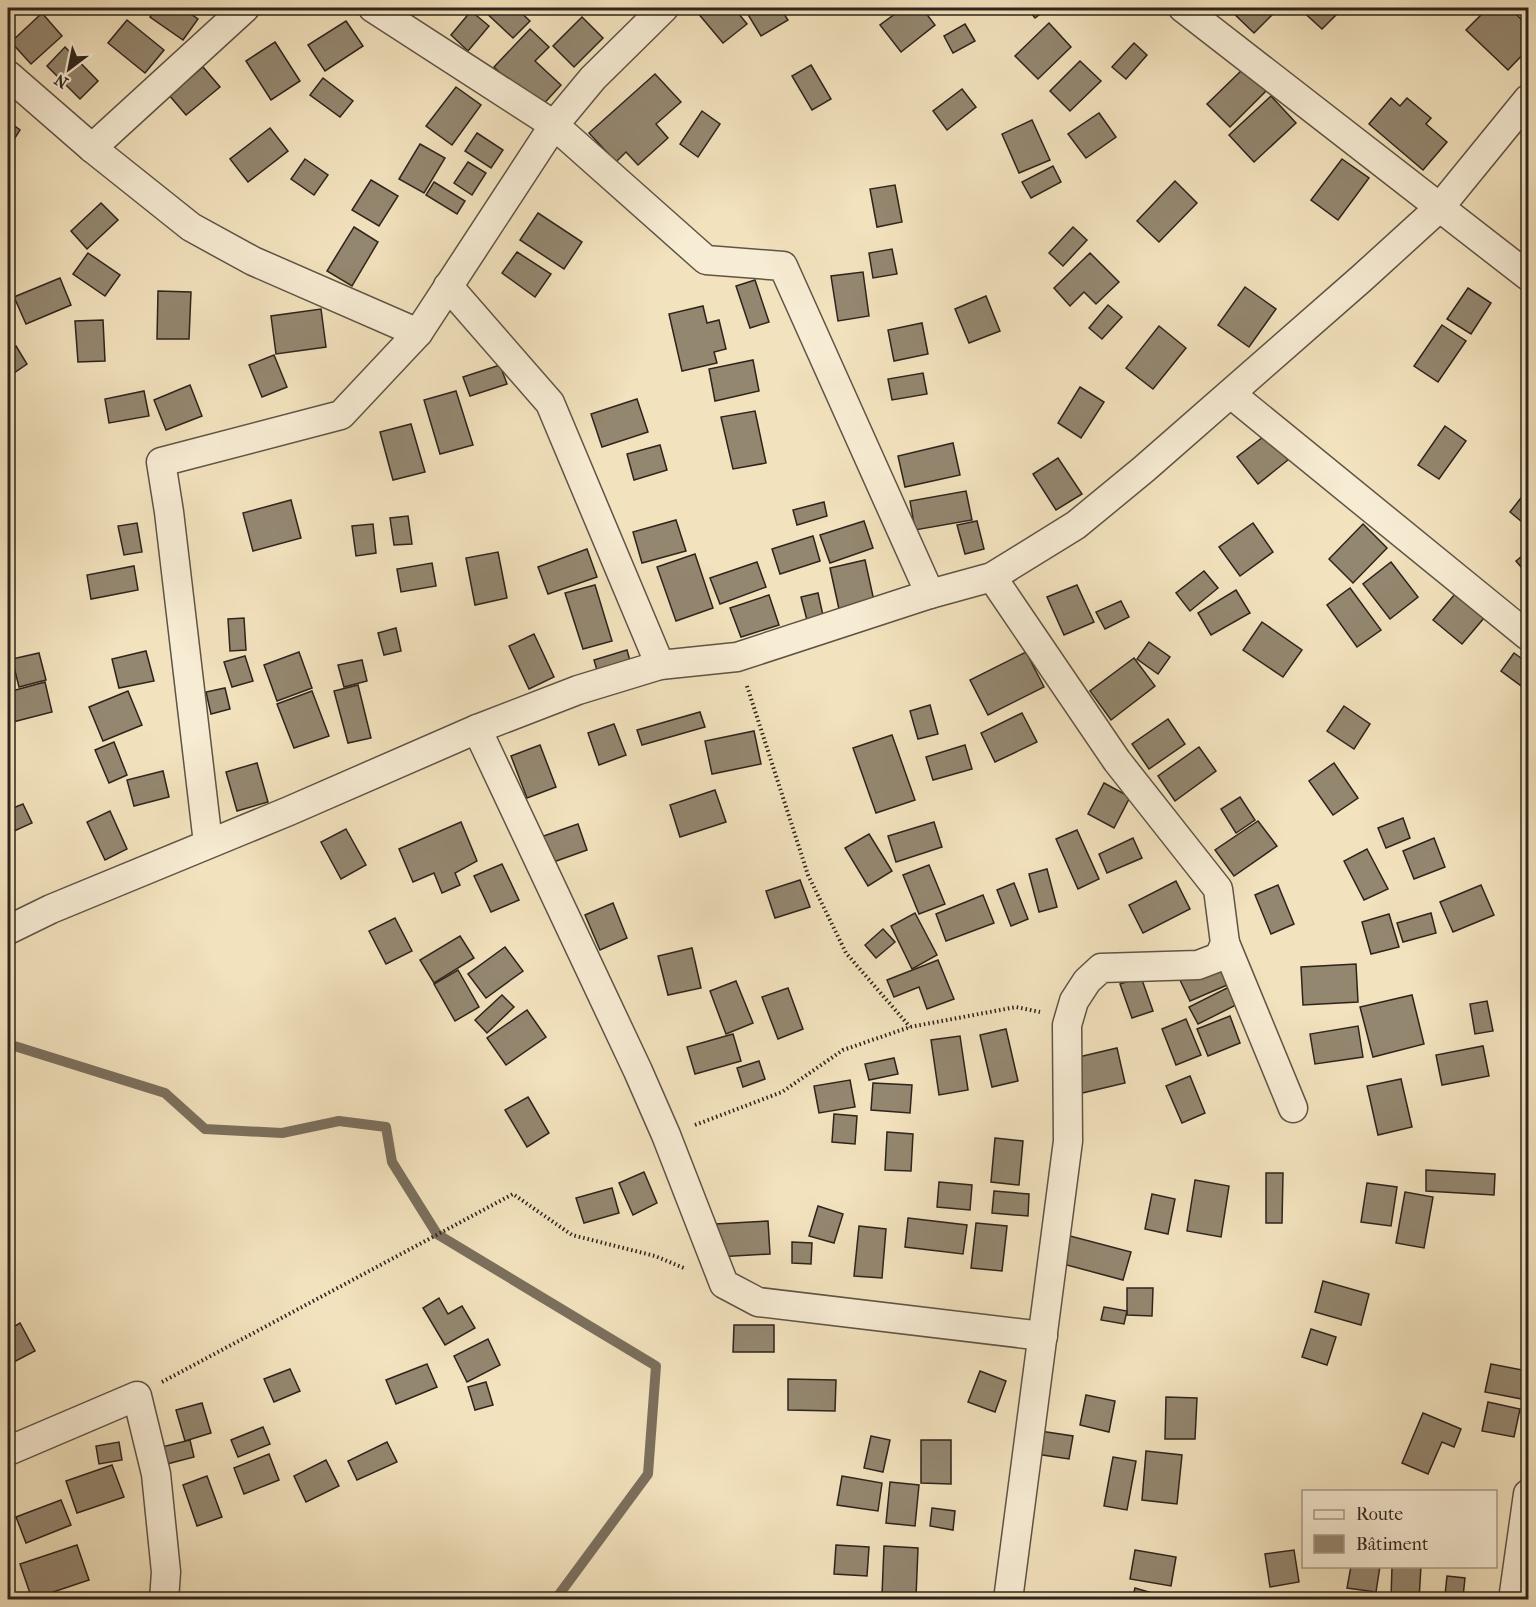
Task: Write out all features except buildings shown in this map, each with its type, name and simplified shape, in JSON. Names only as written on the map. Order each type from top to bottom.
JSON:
[{"type":"street","points":[[93,147],[245,8]]},
{"type":"street","points":[[373,8],[554,125],[706,260],[783,266],[930,594]]},
{"type":"street","points":[[208,843],[171,524],[161,462],[341,415],[418,333],[554,125],[593,78],[664,8]]},
{"type":"street","points":[[1182,8],[1528,276]]},
{"type":"street","points":[[8,75],[191,227],[253,261],[418,333]]},
{"type":"street","points":[[8,930],[51,909],[289,811],[477,729],[578,690],[660,665],[737,657],[930,594],[992,577],[1076,525],[1231,394],[1440,207],[1528,99]]},
{"type":"street","points":[[448,286],[550,404],[660,665]]},
{"type":"street","points":[[1231,394],[1524,623]]},
{"type":"street","points":[[992,577],[1118,761],[1218,889],[1225,943],[1293,1108]]},
{"type":"street","points":[[477,729],[666,1135],[724,1284],[758,1302],[1043,1336]]},
{"type":"street","points":[[1008,1599],[1068,1142],[1067,1025],[1074,1001],[1087,981],[1101,968],[1198,965],[1219,957],[1225,943]]},
{"type":"street","points":[[8,1451],[137,1396],[156,1474],[166,1572],[164,1599]]},
{"type":"street","points":[[1513,1599],[1528,1494]]},
{"type":"path","points":[[737,657],[808,875],[846,953],[910,1027]]},
{"type":"path","points":[[666,1135],[782,1092],[843,1050],[910,1027],[1016,1006],[1044,1013],[1067,1025]]},
{"type":"path","points":[[137,1396],[513,1194],[572,1235],[655,1256],[724,1284]]},
{"type":"waterway","points":[[8,1044],[165,1093],[205,1129],[282,1133],[339,1121],[386,1127],[392,1162],[437,1234],[656,1366],[648,1474],[555,1600]]}]
